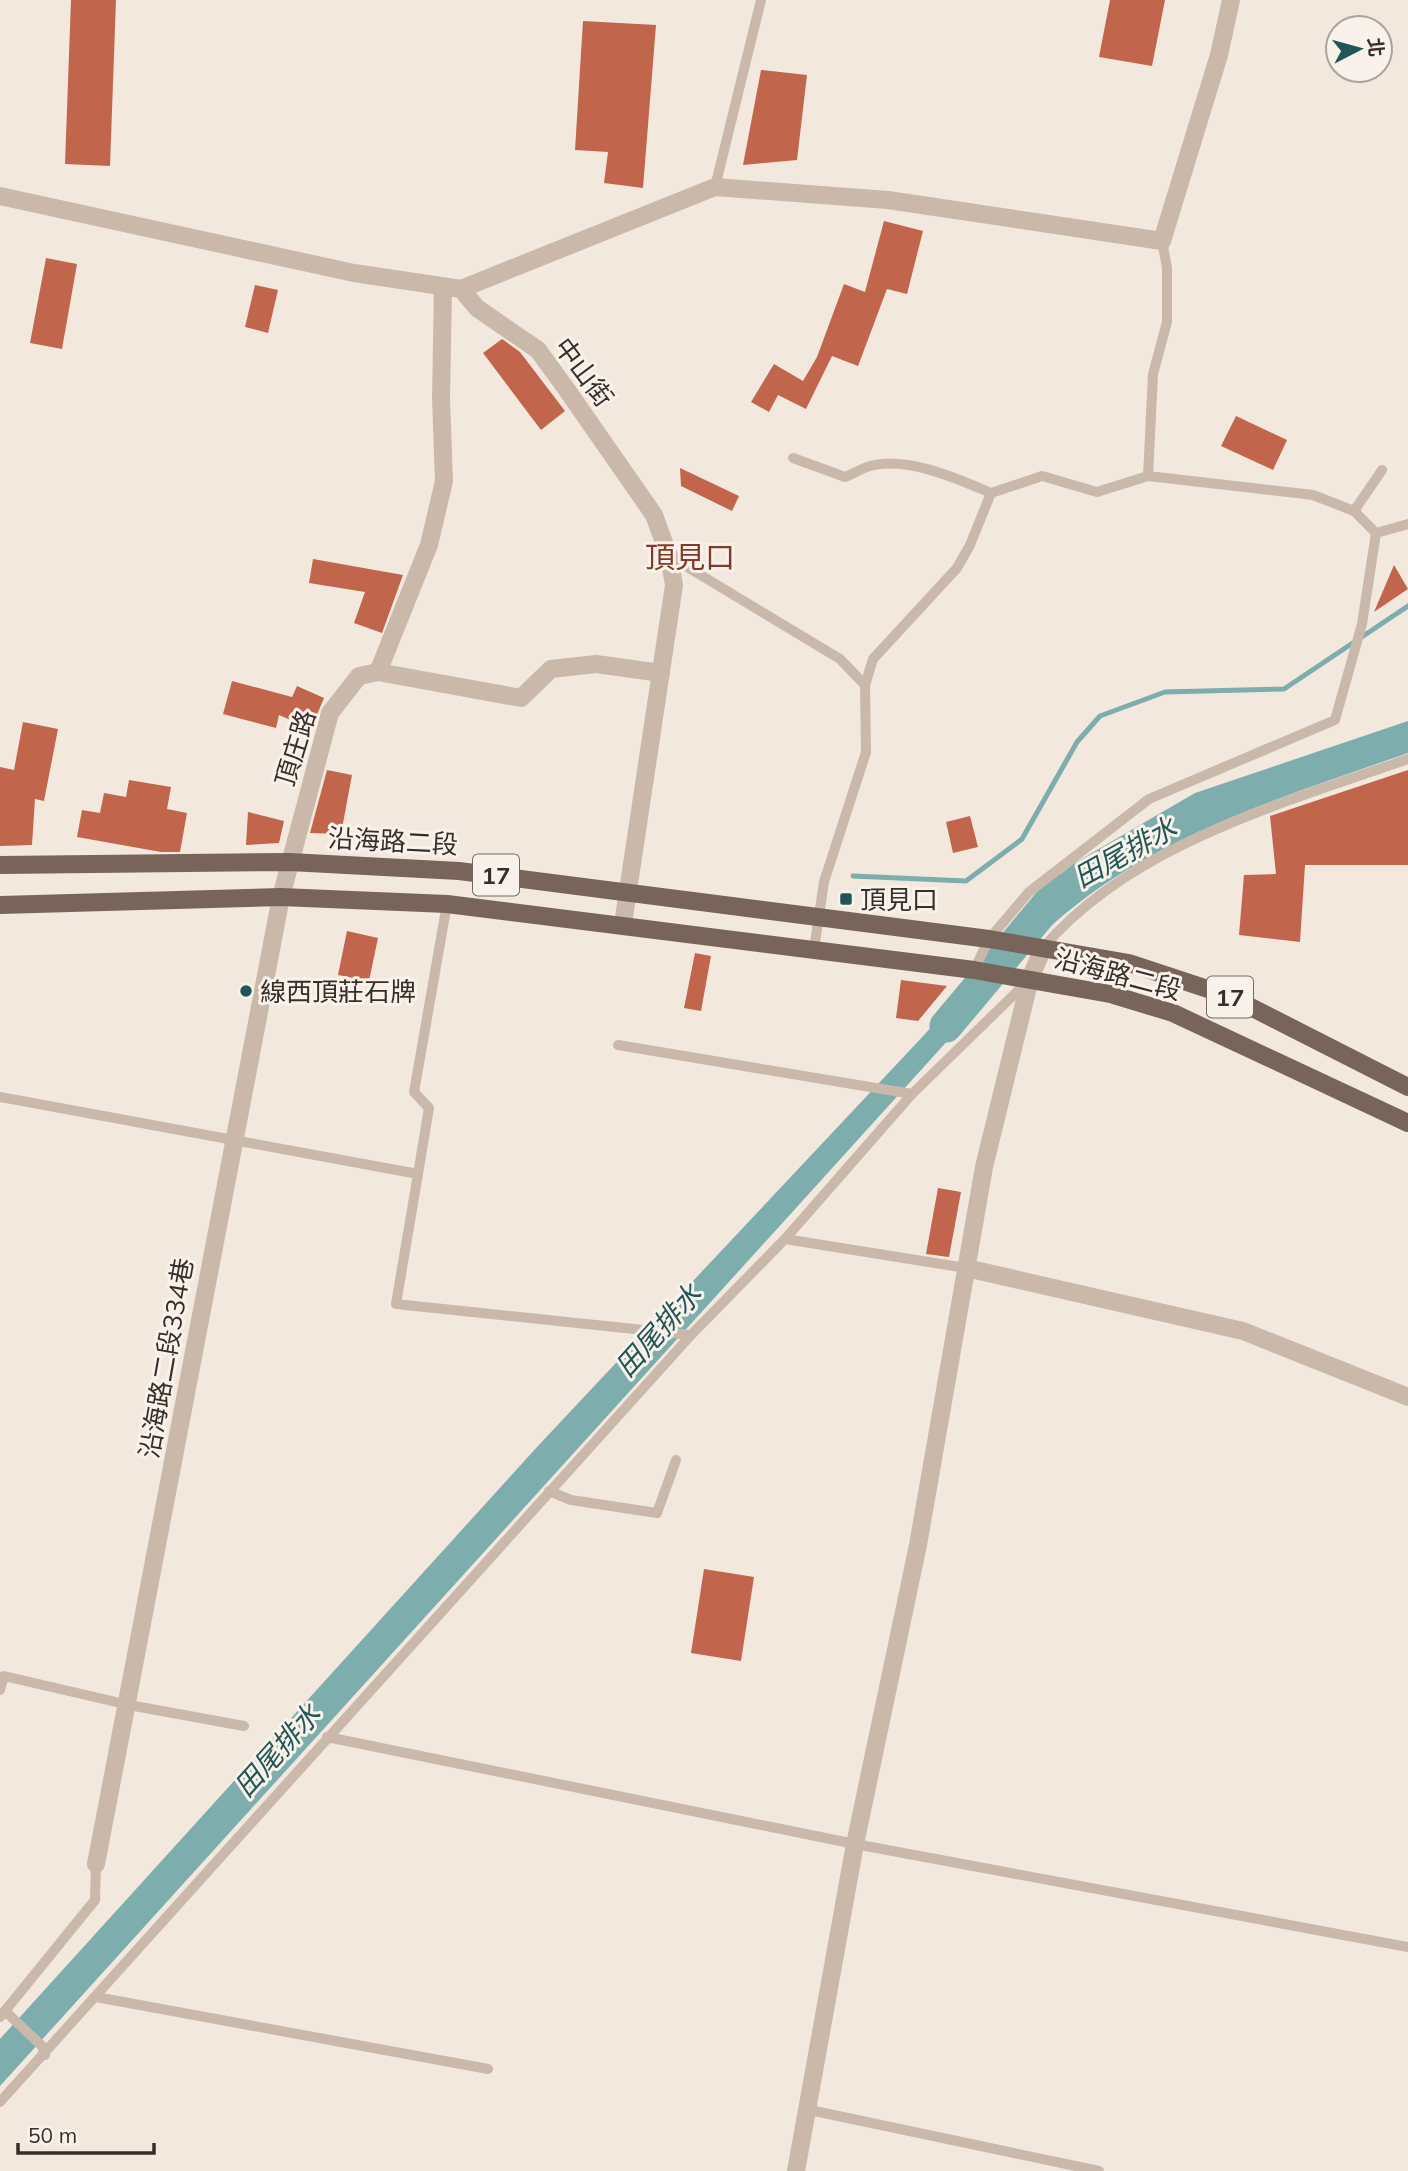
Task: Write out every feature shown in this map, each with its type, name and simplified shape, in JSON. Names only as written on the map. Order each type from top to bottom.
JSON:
[{"type":"main road","name":"沿海路二段","points":[[0,865],[290,862],[459,871],[627,890],[989,939]]},
{"type":"main road","name":"17","points":[[0,905],[281,897],[447,904],[623,924],[1030,979]]},
{"type":"main road","name":"17","points":[[989,939],[1043,948]]},
{"type":"main road","name":"沿海路二段","points":[[1043,948],[1129,963],[1229,996],[1406,1086]]},
{"type":"main road","name":"沿海路二段","points":[[1030,979],[1110,993],[1173,1013],[1408,1123]]},
{"type":"street","points":[[0,196],[276,258],[452,288],[715,187],[888,200],[1162,241],[1219,55],[1231,0]]},
{"type":"street","points":[[452,288],[441,398],[443,481],[429,545],[378,672],[521,698],[551,669],[596,664],[661,673]]},
{"type":"street","name":"中山街","points":[[452,288],[538,350],[654,515],[669,556],[674,585],[623,924]]},
{"type":"street","name":"頂庄路","points":[[290,862],[330,713],[359,677],[378,672]]},
{"type":"street","name":"沿海路二段334巷","points":[[96,1864],[129,1705],[233,1141],[290,862]]},
{"type":"street","points":[[796,2171],[805,2109],[855,1844],[918,1545],[984,1167],[1030,979],[1043,948]]},
{"type":"street","points":[[967,1268],[1243,1331],[1408,1397]]},
{"type":"lane","points":[[715,187],[761,0]]},
{"type":"lane","points":[[1148,476],[1153,374],[1167,322],[1167,268],[1162,241]]},
{"type":"lane","points":[[793,458],[845,477],[872,466],[907,466],[942,472],[991,493],[1042,476],[1097,492],[1148,476],[1313,495],[1354,511],[1376,533]]},
{"type":"lane","points":[[1354,511],[1382,470]]},
{"type":"lane","points":[[814,949],[824,882],[866,752],[866,685],[873,659],[957,568],[970,545],[991,493]]},
{"type":"lane","points":[[1376,533],[1408,524]]},
{"type":"lane","points":[[974,970],[989,939],[1029,892],[1149,799],[1335,720],[1362,624],[1376,533]]},
{"type":"lane","points":[[669,556],[840,659],[866,685]]},
{"type":"lane","points":[[1043,948],[1067,920],[1151,862],[1202,833],[1408,759]]},
{"type":"lane","points":[[447,904],[414,1092],[429,1108],[396,1304],[691,1335]]},
{"type":"lane","points":[[0,2102],[548,1491],[691,1335],[785,1239],[912,1094],[1030,979]]},
{"type":"lane","points":[[618,1045],[912,1094]]},
{"type":"lane","points":[[0,1097],[418,1174]]},
{"type":"lane","points":[[785,1239],[967,1268]]},
{"type":"lane","points":[[548,1491],[571,1500],[657,1513],[676,1460]]},
{"type":"lane","points":[[0,1690],[4,1676],[129,1705],[244,1726]]},
{"type":"lane","points":[[327,1737],[855,1844],[1408,1947]]},
{"type":"lane","points":[[43,2051],[4,2013],[95,1900],[96,1864]]},
{"type":"lane","points":[[96,1997],[488,2069]]},
{"type":"lane","points":[[805,2109],[1099,2171]]},
{"type":"water","points":[[1408,721],[1408,753],[1266,803],[1175,843],[1131,867],[1051,926],[1019,922],[1043,889],[1073,864],[1195,793]]},
{"type":"water","points":[[962,990],[989,995],[0,2086],[0,2039],[537,1447],[926,1033]]},
{"type":"building","points":[[71,0],[116,0],[110,166],[65,164]]},
{"type":"building","points":[[1110,0],[1165,0],[1152,66],[1099,57]]},
{"type":"building","points":[[583,21],[656,25],[643,188],[604,183],[608,152],[575,150]]},
{"type":"building","points":[[761,70],[807,75],[797,160],[743,165]]},
{"type":"building","points":[[884,221],[923,231],[907,294],[887,289],[858,366],[832,356],[806,409],[778,395],[769,412],[751,402],[774,364],[803,381],[817,357],[844,284],[865,292]]},
{"type":"building","points":[[46,258],[77,264],[62,349],[30,343]]},
{"type":"building","points":[[255,285],[278,290],[268,333],[245,327]]},
{"type":"building","points":[[502,339],[520,352],[565,411],[541,430],[483,353]]},
{"type":"building","points":[[1236,416],[1287,440],[1273,470],[1221,446]]},
{"type":"building","points":[[680,468],[739,496],[732,511],[681,486]]},
{"type":"building","points":[[313,559],[403,575],[382,633],[354,623],[365,592],[309,583]]},
{"type":"building","points":[[1394,565],[1408,589],[1374,612]]},
{"type":"building","points":[[232,681],[292,697],[297,686],[324,698],[311,729],[279,715],[276,728],[223,714]]},
{"type":"building","points":[[23,722],[58,729],[44,801],[35,799],[32,845],[0,846],[0,767],[14,770]]},
{"type":"building","points":[[327,770],[352,775],[341,834],[310,833]]},
{"type":"building","points":[[1408,770],[1408,865],[1305,865],[1300,942],[1239,935],[1244,875],[1276,874],[1270,816]]},
{"type":"building","points":[[129,780],[171,787],[167,809],[187,813],[180,852],[161,852],[77,837],[82,810],[100,813],[104,793],[126,797]]},
{"type":"building","points":[[248,812],[284,821],[279,843],[246,845]]},
{"type":"building","points":[[970,816],[978,847],[953,853],[946,822]]},
{"type":"building","points":[[347,931],[378,938],[369,981],[338,975]]},
{"type":"building","points":[[695,953],[711,956],[701,1011],[684,1008]]},
{"type":"building","points":[[901,980],[947,986],[918,1021],[896,1018]]},
{"type":"building","points":[[938,1188],[961,1192],[949,1257],[926,1254]]},
{"type":"building","points":[[704,1569],[754,1577],[741,1661],[691,1653]]},
{"type":"waterway","points":[[853,876],[966,881],[1022,839],[1077,742],[1100,716],[1165,692],[1284,689],[1408,606]]},
{"type":"waterway","name":"田尾排水","points":[[946,1026],[1060,890]]},
{"type":"place","name":"頂見口","points":[[846,899]]},
{"type":"place","name":"線西頂莊石牌","points":[[246,991]]},
{"type":"district","name":"頂見口","points":[[690,557]]}]
